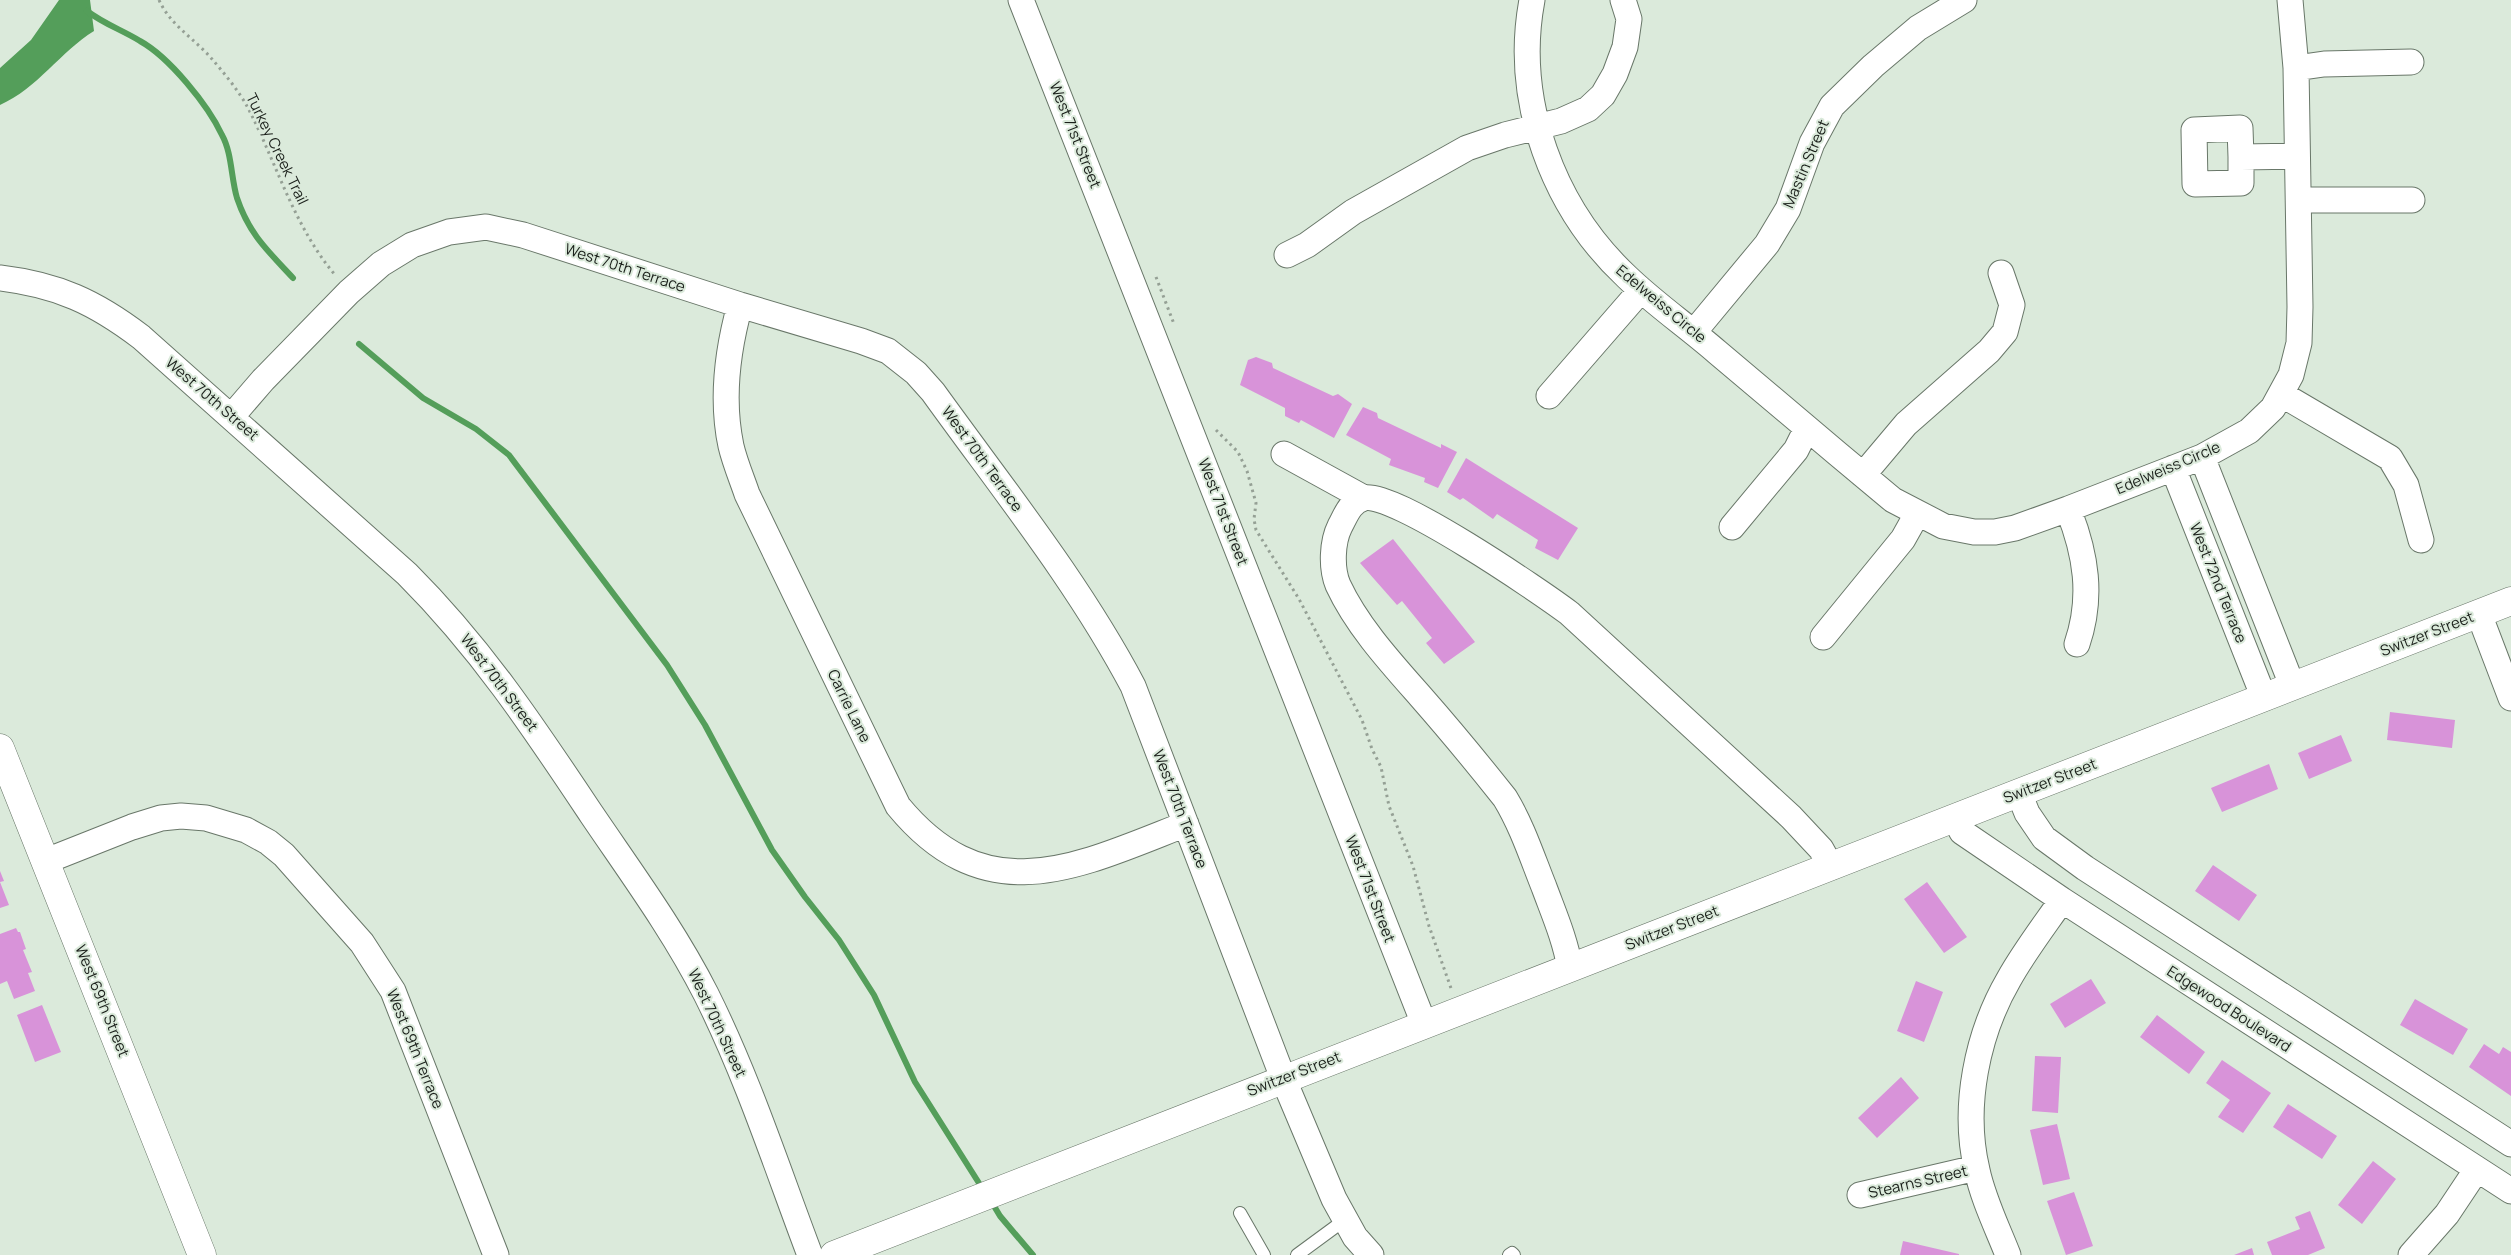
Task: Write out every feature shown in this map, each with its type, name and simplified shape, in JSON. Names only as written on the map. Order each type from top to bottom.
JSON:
[{"type":"street","name":"West 71st Street","points":[[1021,0],[1424,1024]]},
{"type":"street","name":"Edelweiss Circle","points":[[1532,0],[1527,46],[1531,106],[1537,127],[1562,195],[1580,223],[1609,258],[1641,290],[1694,332],[1893,500],[1943,526],[1974,532],[1995,532],[2015,528],[2202,457],[2249,431],[2272,408],[2291,375],[2299,343],[2299,200],[2296,68],[2290,0]]},
{"type":"street","points":[[1287,254],[1307,245],[1353,212],[1467,148],[1561,121],[1588,109],[1603,95],[1615,74],[1625,48],[1629,20],[1623,0]]},
{"type":"street","name":"Mastin Street","points":[[1694,332],[1767,244],[1788,209],[1812,143],[1832,106],[1873,66],[1918,28],[1964,0]]},
{"type":"street","points":[[2296,68],[2324,64],[2411,62]]},
{"type":"street","points":[[2241,157],[2297,156]]},
{"type":"street","points":[[2299,200],[2412,200]]},
{"type":"street","name":"West 70th Terrace","points":[[232,416],[349,292],[381,264],[412,245],[449,232],[486,227],[523,235],[740,305],[861,340],[888,351],[916,373],[933,392],[1088,609],[1133,686],[1283,1078],[1334,1199],[1355,1237],[1371,1255]]},
{"type":"street","points":[[1863,475],[1906,424],[1989,351],[2005,332],[2012,305],[2001,273]]},
{"type":"street","name":"West 70th Street","points":[[0,278],[55,288],[96,305],[141,336],[232,416],[437,604],[480,654],[518,705],[661,916],[706,995],[737,1065],[810,1255]]},
{"type":"street","points":[[1549,396],[1641,290]]},
{"type":"street","name":"Carrie Lane","points":[[740,305],[733,329],[725,381],[727,425],[731,448],[755,512],[898,806],[910,820],[930,839],[960,858],[980,866],[1018,872],[1041,872],[1089,862],[1186,824]]},
{"type":"street","points":[[2280,394],[2390,458],[2406,485],[2420,540]]},
{"type":"street","points":[[1732,527],[1796,450],[1807,428]]},
{"type":"street","points":[[1284,454],[1364,498],[1379,500],[1428,523],[1534,587],[1569,613],[1791,817],[1821,849],[1830,867]]},
{"type":"street","name":"West 72nd Terrace","points":[[2202,457],[2292,686]]},
{"type":"street","name":"West 72nd Terrace","points":[[2173,468],[2264,698]]},
{"type":"street","points":[[1364,498],[1351,505],[1338,529],[1333,558],[1337,582],[1348,604],[1391,663],[1505,798],[1517,818],[1567,948],[1570,968]]},
{"type":"street","points":[[2068,509],[2078,534],[2085,563],[2083,627],[2078,644]]},
{"type":"street","points":[[1823,637],[1903,539],[1917,514]]},
{"type":"street","name":"Switzer Street","points":[[834,1255],[1283,1078],[1955,819],[2511,601]]},
{"type":"street","points":[[2479,614],[2511,698]]},
{"type":"street","name":"West 69th Street","points":[[0,748],[5,774],[46,861],[202,1255]]},
{"type":"street","points":[[2019,793],[2027,813],[2044,838],[2078,863],[2511,1144]]},
{"type":"street","name":"West 69th Terrace","points":[[46,861],[161,818],[181,816],[206,818],[246,830],[268,842],[284,855],[362,943],[393,991],[496,1255]]},
{"type":"street","name":"Edgewood Boulevard","points":[[1955,819],[1962,832],[2062,900],[2511,1191]]},
{"type":"street","points":[[2008,1255],[1976,1168],[1972,1133],[1974,1089],[1986,1029],[2009,978],[2062,900]]},
{"type":"street","name":"Stearns Street","points":[[1860,1196],[1976,1168]]},
{"type":"street","points":[[2411,1255],[2447,1214],[2477,1169]]},
{"type":"lane","points":[[1240,1214],[1264,1255]]},
{"type":"lane","points":[[1297,1255],[1346,1220]]},
{"type":"lane","points":[[1509,1255],[1512,1253],[1514,1255]]},
{"type":"path","name":"Turkey Creek Trail","points":[[160,0],[164,11],[212,58],[247,107],[282,186],[304,228],[331,270],[349,292]]},
{"type":"path","points":[[1153,271],[1172,313],[1176,331]]},
{"type":"path","points":[[1210,423],[1238,452],[1247,471],[1256,503],[1256,530],[1299,599],[1362,720],[1372,749],[1381,767],[1389,806],[1413,866],[1429,926],[1454,995]]},
{"type":"shaded area","points":[[59,0],[90,0],[94,31],[70,49],[26,89],[0,105],[0,68],[31,40]]},
{"type":"building","points":[[1256,357],[1272,363],[1273,368],[1333,396],[1338,394],[1352,404],[1334,438],[1301,420],[1299,423],[1285,416],[1285,408],[1240,385],[1248,360]]},
{"type":"building","points":[[1363,407],[1377,413],[1378,418],[1441,448],[1441,444],[1457,452],[1438,488],[1424,482],[1425,478],[1389,465],[1391,459],[1346,435]]},
{"type":"building","points":[[1466,458],[1578,528],[1558,560],[1535,548],[1538,540],[1497,514],[1493,519],[1463,498],[1460,500],[1447,492]]},
{"type":"building","points":[[1393,539],[1475,642],[1444,664],[1426,643],[1432,638],[1402,601],[1397,605],[1360,563]]},
{"type":"building","points":[[2390,712],[2455,720],[2452,748],[2387,740]]},
{"type":"building","points":[[2341,735],[2352,761],[2309,779],[2298,753]]},
{"type":"building","points":[[2269,764],[2278,789],[2222,812],[2211,788]]},
{"type":"building","points":[[2213,865],[2257,895],[2239,921],[2195,891]]},
{"type":"building","points":[[0,871],[4,881],[0,882]]},
{"type":"building","points":[[0,882],[9,905],[0,908]]},
{"type":"building","points":[[1927,882],[1967,937],[1944,953],[1904,899]]},
{"type":"building","points":[[16,928],[20,932],[26,949],[23,950],[32,972],[28,973],[35,991],[14,999],[7,981],[0,984],[0,934]]},
{"type":"building","points":[[2091,979],[2106,1003],[2065,1028],[2050,1004]]},
{"type":"building","points":[[1916,981],[1943,992],[1924,1042],[1897,1031]]},
{"type":"building","points":[[2415,999],[2468,1029],[2453,1055],[2400,1025]]},
{"type":"building","points":[[42,1005],[61,1052],[35,1062],[17,1015]]},
{"type":"building","points":[[2157,1015],[2205,1052],[2189,1074],[2140,1037]]},
{"type":"building","points":[[2484,1044],[2499,1054],[2503,1047],[2511,1052],[2511,1096],[2469,1067]]},
{"type":"building","points":[[2035,1056],[2061,1057],[2058,1113],[2032,1111]]},
{"type":"building","points":[[2222,1060],[2271,1093],[2243,1133],[2218,1117],[2230,1100],[2206,1083]]},
{"type":"building","points":[[1901,1077],[1919,1098],[1877,1138],[1858,1118]]},
{"type":"building","points":[[2288,1104],[2337,1136],[2322,1159],[2273,1127]]},
{"type":"building","points":[[2057,1124],[2070,1179],[2043,1185],[2030,1130]]},
{"type":"building","points":[[2373,1161],[2396,1179],[2362,1224],[2338,1205]]},
{"type":"building","points":[[2074,1192],[2093,1246],[2066,1255],[2047,1201]]},
{"type":"building","points":[[2310,1211],[2325,1248],[2308,1255],[2272,1255],[2267,1242],[2300,1229],[2295,1217]]},
{"type":"building","points":[[1903,1241],[1959,1254],[1959,1255],[1900,1255]]},
{"type":"building","points":[[2252,1248],[2254,1255],[2234,1255]]},
{"type":"waterway","points":[[87,11],[151,48],[175,70],[198,96],[216,123],[225,142],[230,158],[237,198],[247,222],[260,241],[293,278]]},
{"type":"waterway","points":[[359,344],[423,398],[476,429],[509,455],[667,665],[705,725],[772,850],[805,897],[839,940],[874,995],[915,1082],[984,1191]]},
{"type":"waterway","points":[[991,1201],[1000,1216],[1033,1255]]}]
